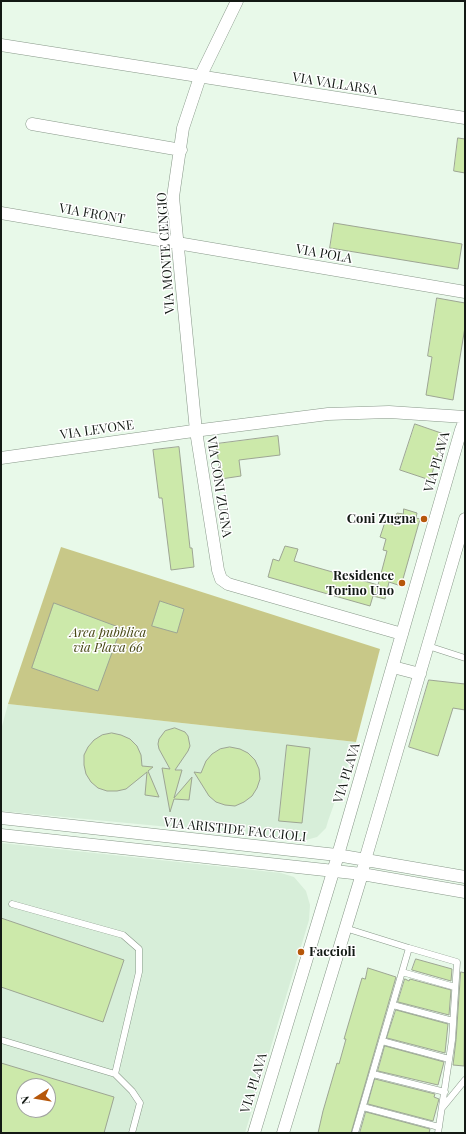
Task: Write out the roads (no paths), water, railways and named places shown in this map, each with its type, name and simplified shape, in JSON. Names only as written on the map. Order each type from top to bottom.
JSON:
[{"type":"street","name":"VIA MONTE CENGIO","points":[[196,431],[173,197],[183,128],[200,77],[237,1]]},
{"type":"street","points":[[1,45],[200,77]]},
{"type":"street","name":"VIA VALLARSA","points":[[200,77],[465,118]]},
{"type":"street","points":[[32,124],[180,150]]},
{"type":"street","name":"VIA FRONT","points":[[1,213],[178,244]]},
{"type":"street","name":"VIA POLA","points":[[178,244],[465,292]]},
{"type":"street","name":"VIA CONI ZUGNA","points":[[402,634],[228,584],[221,580],[218,570],[196,431],[328,414],[389,412],[465,417]]},
{"type":"street","name":"VIA PLAVA","points":[[254,1133],[333,872],[465,420]]},
{"type":"street","name":"VIA LEVONE","points":[[1,458],[196,431]]},
{"type":"street","points":[[283,1133],[362,874],[465,519]]},
{"type":"street","points":[[393,667],[420,674]]},
{"type":"street","name":"VIA ARISTIDE FACCIOLI","points":[[1,818],[337,855],[465,877]]},
{"type":"street","points":[[1,835],[362,874],[465,892]]},
{"type":"lane","points":[[428,646],[465,658]]},
{"type":"lane","points":[[12,904],[123,935],[139,949],[139,972],[115,1074]]},
{"type":"lane","points":[[345,928],[456,962],[453,1021],[439,1130],[363,1107]]},
{"type":"lane","points":[[355,1133],[409,948]]},
{"type":"lane","points":[[402,972],[455,987]]},
{"type":"lane","points":[[393,1005],[453,1021]]},
{"type":"lane","points":[[1,1040],[115,1074],[132,1091],[140,1103],[132,1133]]},
{"type":"lane","points":[[382,1042],[449,1059]]},
{"type":"lane","points":[[373,1074],[445,1092]]},
{"type":"lane","points":[[442,1108],[465,1080]]},
{"type":"place","name":"Coni Zugna","points":[[424,519]]},
{"type":"place","name":"Residence Torino Uno","points":[[402,583]]},
{"type":"place","name":"Faccioli","points":[[301,952]]},
{"type":"park label","name":"Area pubblica via Plava 66","points":[[108,640]]}]
